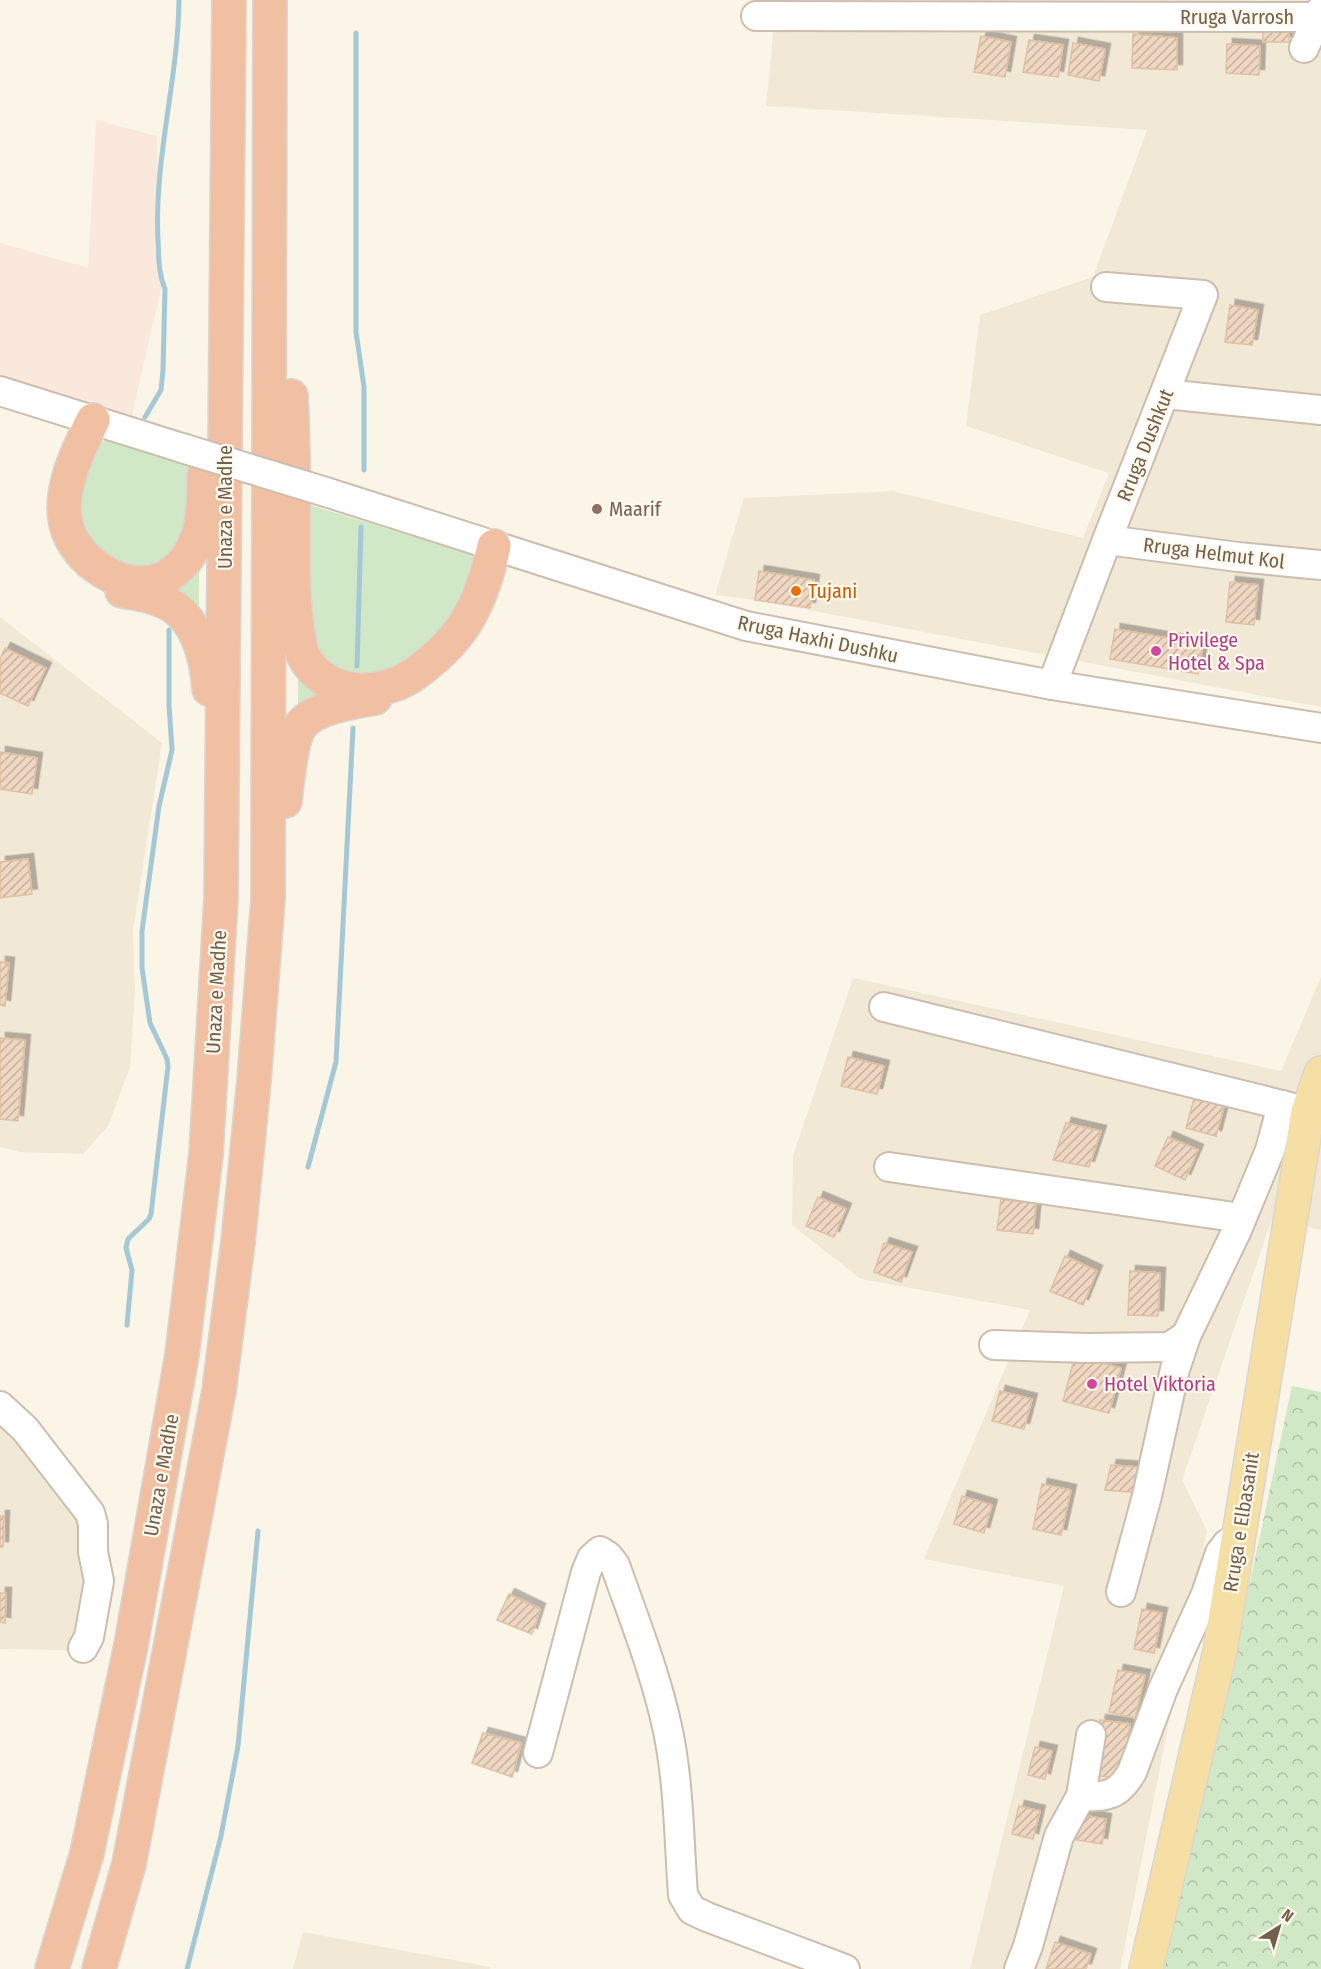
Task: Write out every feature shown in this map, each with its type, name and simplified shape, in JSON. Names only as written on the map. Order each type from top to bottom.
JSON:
[{"type":"highway","name":"Unaza e Madhe","points":[[52,1969],[87,1853],[126,1668],[182,1354],[206,1154],[221,899],[229,0]]},
{"type":"highway","points":[[99,1969],[129,1864],[219,1391],[238,1242],[268,899],[272,188],[270,0]]},
{"type":"highway","points":[[81,417],[83,440],[67,485],[64,504],[66,525],[70,535],[84,559],[101,571],[135,583],[163,579],[181,565],[189,553],[198,533],[204,510],[207,250],[228,183]]},
{"type":"highway","points":[[272,188],[288,258],[290,383],[294,447],[293,598],[302,653],[312,669],[326,681],[343,689],[365,690],[386,687],[406,679],[425,667],[457,635],[470,617],[504,549]]},
{"type":"highway","points":[[81,417],[71,427],[54,502],[56,534],[62,548],[82,573],[114,590],[149,596],[169,604],[192,628],[208,671],[212,720],[211,794],[221,899]]},
{"type":"highway","points":[[268,899],[279,848],[295,738],[302,724],[322,711],[338,705],[390,694],[418,681],[458,647],[487,607],[504,549]]},
{"type":"main road","name":"Rruga e Elbasanit","points":[[1146,1969],[1220,1651],[1239,1536],[1295,1108],[1321,1073]]},
{"type":"street","name":"Rruga Varrosh","points":[[756,16],[1320,15]]},
{"type":"street","points":[[1304,48],[1320,15]]},
{"type":"street","name":"Rruga Dushkut","points":[[1052,686],[1203,295],[1106,287]]},
{"type":"street","points":[[0,391],[81,417]]},
{"type":"street","points":[[1165,394],[1321,410]]},
{"type":"street","name":"Rruga Haxhi Dushku","points":[[81,417],[329,493],[746,626],[1052,686],[1321,728]]},
{"type":"street","name":"Rruga Helmut Kol","points":[[1107,540],[1321,564]]},
{"type":"street","points":[[884,1007],[1295,1108],[1270,1150],[1186,1336],[1175,1369],[1147,1496],[1121,1592]]},
{"type":"street","points":[[889,1167],[1241,1218]]},
{"type":"street","points":[[994,1345],[1087,1348],[1169,1347],[1186,1336]]},
{"type":"street","points":[[0,1406],[36,1442],[90,1513],[93,1524],[93,1552],[99,1581],[89,1637],[83,1648]]},
{"type":"street","points":[[1081,1796],[1106,1795],[1115,1792],[1127,1781],[1163,1689],[1206,1594],[1220,1552],[1239,1536]]},
{"type":"street","points":[[538,1753],[586,1572],[592,1558],[600,1551],[608,1556],[615,1565],[668,1730],[674,1771],[683,1895],[692,1910],[707,1917],[845,1969]]},
{"type":"street","points":[[1019,1969],[1028,1946],[1059,1836],[1081,1796],[1091,1735]]},
{"type":"shaded area","points":[[940,0],[1321,0],[1321,707],[755,600],[715,595],[744,498],[893,491],[1083,538],[1109,473],[966,426],[980,315],[1093,277],[1147,130],[766,106],[776,4],[936,14]]},
{"type":"shaded area","points":[[96,120],[157,136],[161,289],[131,419],[0,375],[0,243],[88,268]]},
{"type":"shaded area","points":[[0,617],[162,743],[133,930],[135,993],[130,1067],[108,1126],[83,1154],[19,1152],[0,1147]]},
{"type":"shaded area","points":[[1321,977],[1321,1230],[1272,1219],[1182,1480],[1207,1531],[1120,1969],[970,1969],[1064,1586],[924,1559],[1030,1310],[861,1279],[792,1225],[793,1156],[853,978],[1281,1071]]},
{"type":"shaded area","points":[[0,1423],[16,1435],[58,1488],[91,1540],[83,1655],[62,1650],[0,1649]]},
{"type":"shaded area","points":[[303,1932],[491,1967],[490,1969],[293,1969]]},
{"type":"green space","points":[[107,439],[196,467],[195,515],[161,570],[100,562],[71,508],[97,446]]},
{"type":"green space","points":[[304,503],[476,556],[475,591],[410,668],[352,681],[310,649]]},
{"type":"green space","points":[[199,563],[199,617],[165,586]]},
{"type":"green space","points":[[298,670],[329,690],[298,706]]},
{"type":"green space","points":[[1292,1386],[1321,1392],[1321,1969],[1152,1969],[1233,1661]]},
{"type":"building","points":[[1263,22],[1289,22],[1289,42],[1263,42]]},
{"type":"building","points":[[1133,34],[1177,38],[1177,70],[1132,68]]},
{"type":"building","points":[[981,36],[1011,42],[1005,77],[974,72]]},
{"type":"building","points":[[1029,40],[1063,45],[1058,77],[1023,72]]},
{"type":"building","points":[[1073,43],[1105,49],[1099,81],[1068,75]]},
{"type":"building","points":[[1227,44],[1260,46],[1259,75],[1226,73]]},
{"type":"building","points":[[1230,305],[1258,310],[1252,345],[1225,342]]},
{"type":"building","points":[[759,571],[814,580],[810,608],[755,600]]},
{"type":"building","points":[[1230,582],[1258,585],[1254,625],[1226,622]]},
{"type":"building","name":"Privilege Hotel & Spa","points":[[1115,629],[1203,644],[1198,674],[1110,659]]},
{"type":"building","points":[[5,648],[46,668],[28,706],[0,693],[0,659]]},
{"type":"building","points":[[0,752],[37,758],[32,794],[0,789]]},
{"type":"building","points":[[28,859],[32,894],[0,898],[0,862]]},
{"type":"building","points":[[0,962],[9,963],[5,1006],[0,1005]]},
{"type":"building","points":[[0,1038],[25,1040],[18,1121],[0,1119]]},
{"type":"building","points":[[848,1057],[884,1066],[877,1094],[841,1086]]},
{"type":"building","points":[[1195,1095],[1225,1103],[1216,1136],[1186,1128]]},
{"type":"building","points":[[1066,1123],[1101,1131],[1089,1167],[1053,1160]]},
{"type":"building","points":[[1168,1137],[1198,1150],[1185,1180],[1155,1166]]},
{"type":"building","points":[[818,1197],[846,1209],[834,1237],[806,1226]]},
{"type":"building","points":[[1001,1199],[1036,1203],[1033,1234],[997,1230]]},
{"type":"building","points":[[884,1243],[912,1252],[901,1282],[874,1272]]},
{"type":"building","points":[[1065,1256],[1097,1271],[1083,1305],[1050,1291]]},
{"type":"building","points":[[1130,1271],[1160,1273],[1158,1316],[1128,1315]]},
{"type":"building","name":"Hotel Viktoria","points":[[1075,1356],[1121,1368],[1109,1413],[1063,1401]]},
{"type":"building","points":[[1000,1391],[1032,1399],[1024,1429],[992,1421]]},
{"type":"building","points":[[1111,1465],[1151,1468],[1142,1493],[1105,1490]]},
{"type":"building","points":[[1042,1484],[1071,1490],[1061,1535],[1033,1529]]},
{"type":"building","points":[[962,1496],[992,1505],[984,1533],[954,1524]]},
{"type":"building","points":[[0,1516],[4,1516],[3,1547],[0,1547]]},
{"type":"building","points":[[0,1593],[6,1593],[5,1623],[0,1622]]},
{"type":"building","points":[[509,1594],[540,1609],[532,1634],[497,1620]]},
{"type":"building","points":[[1142,1609],[1162,1613],[1154,1653],[1134,1649]]},
{"type":"building","points":[[1118,1670],[1145,1675],[1135,1718],[1109,1712]]},
{"type":"building","points":[[1100,1720],[1130,1724],[1123,1779],[1092,1775]]},
{"type":"building","points":[[483,1733],[521,1743],[512,1777],[472,1763]]},
{"type":"building","points":[[1035,1747],[1052,1751],[1045,1779],[1028,1775]]},
{"type":"building","points":[[1019,1806],[1040,1811],[1033,1839],[1012,1834]]},
{"type":"building","points":[[1076,1814],[1106,1819],[1102,1844],[1071,1839]]},
{"type":"building","points":[[1055,1942],[1091,1954],[1086,1969],[1046,1969]]},
{"type":"waterway","points":[[145,417],[161,390],[163,370],[165,289],[159,265],[159,179],[175,60],[179,0]]},
{"type":"waterway","points":[[356,33],[356,332],[364,387],[364,470]]},
{"type":"waterway","points":[[357,666],[361,527]]},
{"type":"waterway","points":[[127,1325],[132,1270],[126,1248],[128,1239],[149,1219],[151,1214],[168,1066],[150,1023],[142,968],[142,931],[159,806],[172,750],[169,705],[169,630]]},
{"type":"waterway","points":[[308,1167],[336,1062],[353,728]]},
{"type":"waterway","points":[[187,1969],[221,1836],[238,1746],[258,1531]]},
{"type":"place","name":"Maarif","points":[[597,509]]},
{"type":"place","name":"Tujani","points":[[796,591]]},
{"type":"place","name":"Privilege Hotel & Spa","points":[[1156,651]]},
{"type":"place","name":"Hotel Viktoria","points":[[1092,1384]]}]
